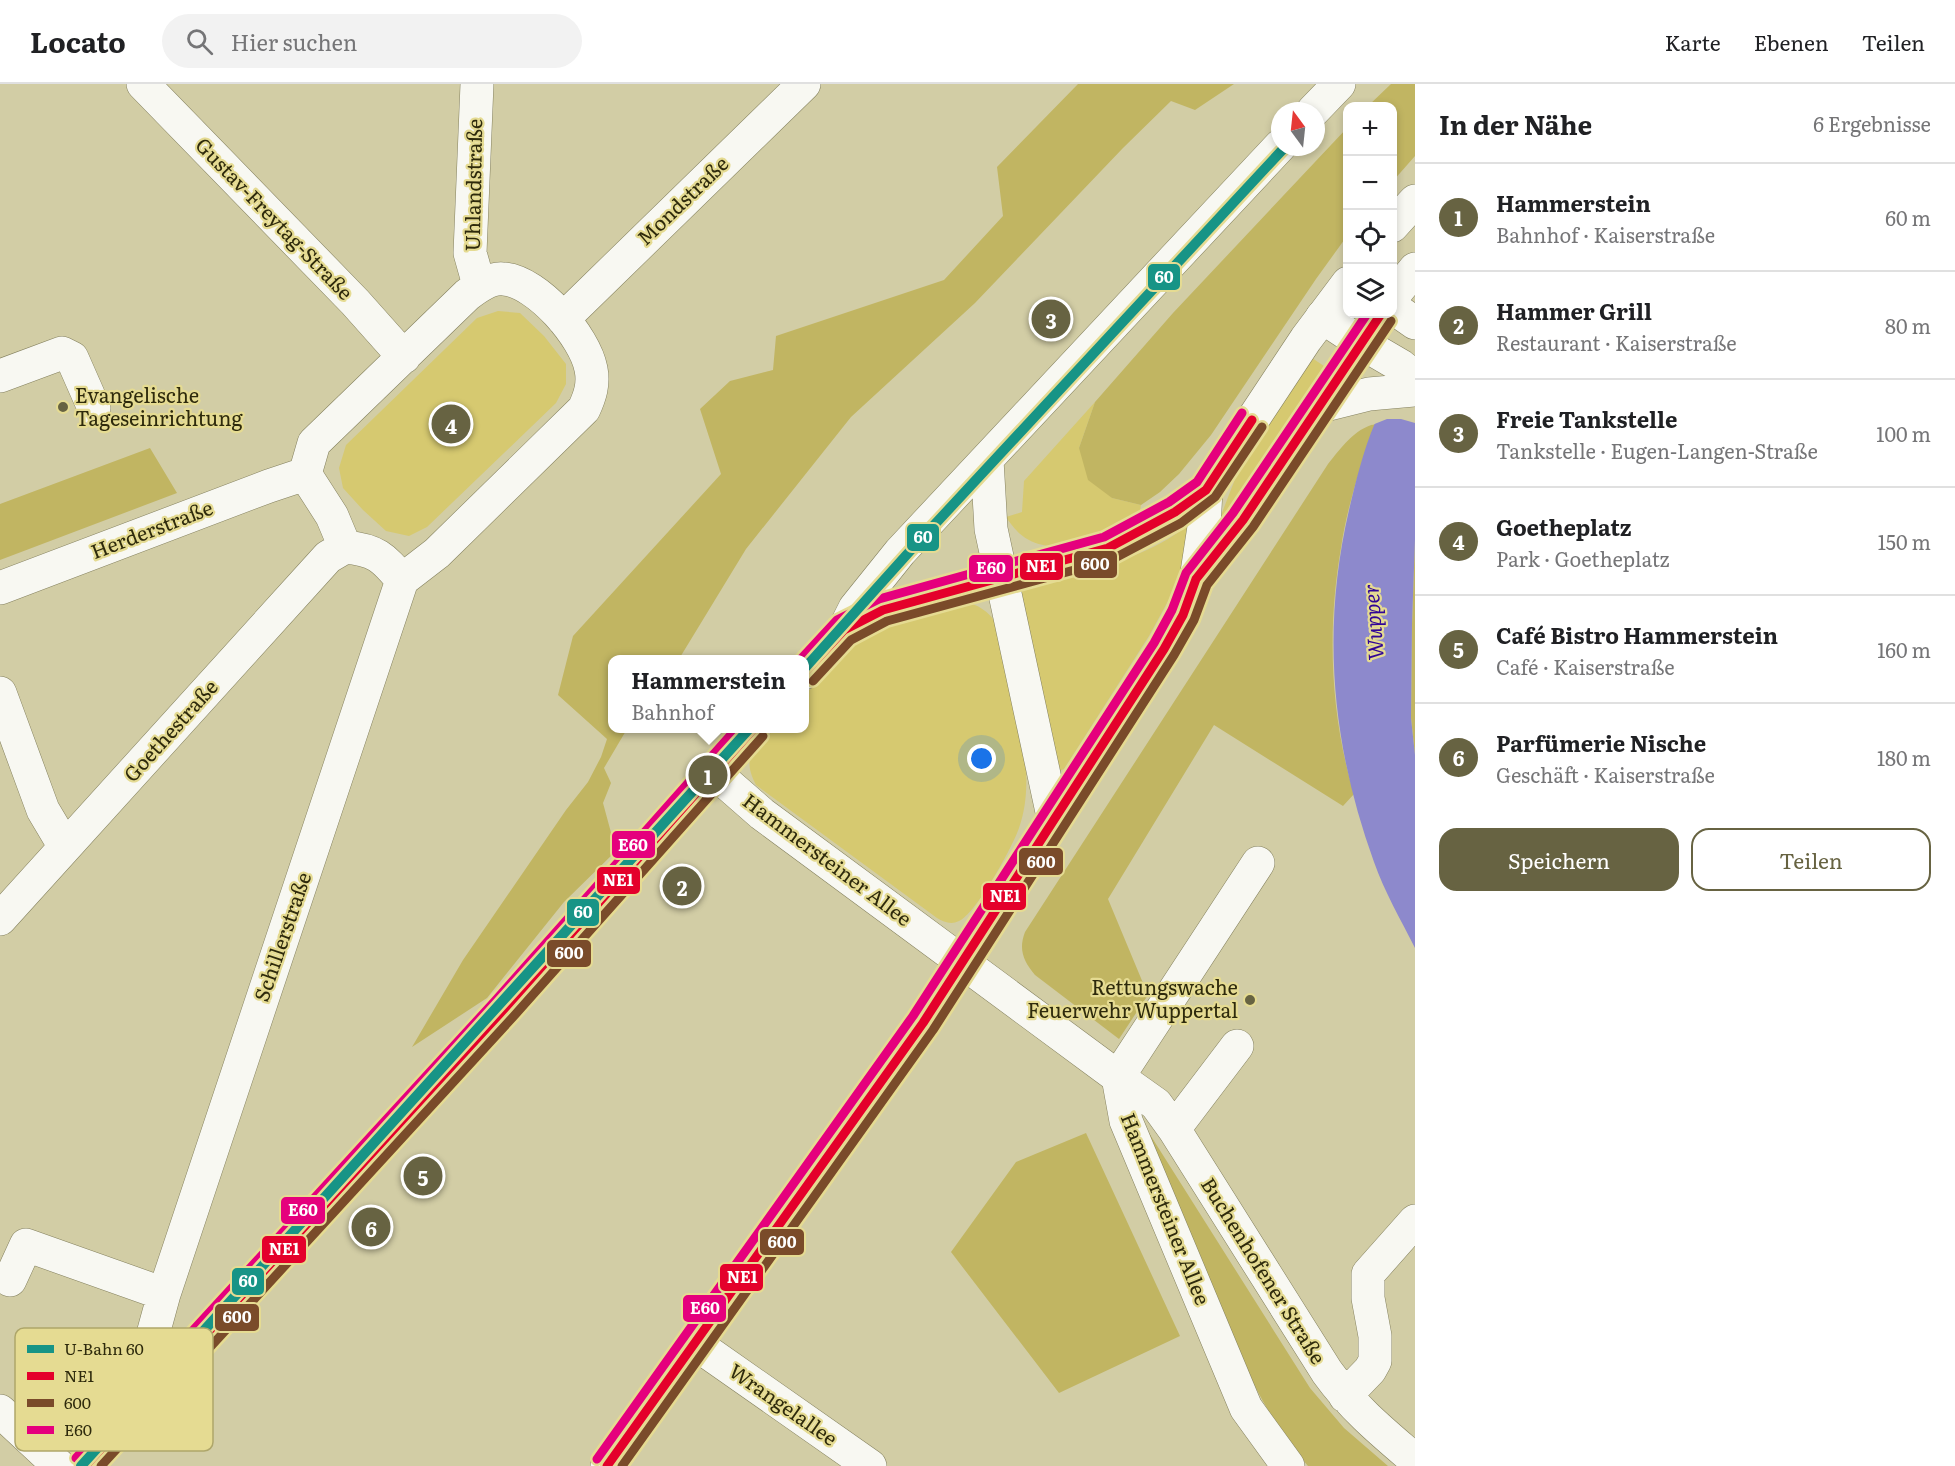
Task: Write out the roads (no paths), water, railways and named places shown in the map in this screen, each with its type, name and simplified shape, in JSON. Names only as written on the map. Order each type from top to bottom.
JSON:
[{"type":"main road","name":"Gustav-Freytag-Straße","points":[[142,84],[355,302],[404,357]]},
{"type":"main road","name":"Uhlandstraße","points":[[477,84],[470,253],[479,285]]},
{"type":"main road","name":"Mondstraße","points":[[563,319],[804,84]]},
{"type":"main road","points":[[1322,102],[1339,84]]},
{"type":"main road","points":[[809,668],[844,630],[855,608],[900,552],[1271,156]]},
{"type":"main road","points":[[1397,221],[1415,201]]},
{"type":"main road","points":[[1397,291],[1415,268]]},
{"type":"main road","points":[[502,278],[519,283],[544,300],[563,319],[583,345],[591,369],[591,392],[584,409],[437,552],[402,580],[387,561],[367,549],[345,547],[332,516],[305,474],[314,443],[479,285],[502,278]]},
{"type":"main road","points":[[844,630],[883,610],[1108,548],[1175,512],[1206,490],[1343,288]]},
{"type":"main road","points":[[1397,310],[1415,323]]},
{"type":"main road","points":[[1321,406],[1370,394],[1405,381],[1360,342],[1322,317]]},
{"type":"main road","points":[[1197,579],[1243,520],[1378,318]]},
{"type":"main road","points":[[0,376],[63,353],[72,358],[94,408]]},
{"type":"main road","points":[[987,460],[991,529],[1054,821]]},
{"type":"main road","name":"Herderstraße","points":[[0,588],[305,474]]},
{"type":"main road","points":[[606,1463],[696,1344],[923,1023],[1164,649],[1183,615],[1197,579],[1206,490]]},
{"type":"main road","name":"Goethestraße","points":[[0,919],[328,557],[345,547]]},
{"type":"main road","name":"Schillerstraße","points":[[154,1328],[402,580]]},
{"type":"main road","points":[[0,693],[43,810],[65,847]]},
{"type":"main road","points":[[212,1328],[504,1009],[750,733]]},
{"type":"main road","name":"Hammersteiner Allee","points":[[714,772],[762,814],[1118,1077],[1126,1121],[1246,1408],[1288,1466]]},
{"type":"main road","points":[[1118,1077],[1258,863]]},
{"type":"main road","points":[[1174,1129],[1237,1046]]},
{"type":"main road","name":"Buchenhofener Straße","points":[[1118,1077],[1156,1104],[1174,1129],[1327,1372],[1345,1396],[1361,1414],[1415,1460]]},
{"type":"main road","points":[[1345,1396],[1370,1370],[1375,1361],[1375,1336],[1368,1298],[1368,1274],[1415,1221]]},
{"type":"main road","points":[[10,1280],[26,1245],[164,1294]]},
{"type":"main road","name":"Wrangelallee","points":[[696,1344],[870,1466]]},
{"type":"main road","points":[[0,1411],[15,1425]]},
{"type":"main road","points":[[43,1451],[59,1466]]},
{"type":"water","name":"Wupper","points":[[1415,347],[1415,539],[1411,718],[1415,755],[1415,948],[1374,862],[1348,775],[1335,688],[1334,644],[1335,600],[1340,555],[1360,466],[1375,423]]},
{"type":"metro line","name":"60","points":[[809,663],[910,551],[1277,156]]},
{"type":"metro line","name":"60","points":[[206,1328],[745,733]]},
{"type":"metro line","name":"60","points":[[81,1466],[95,1451]]},
{"type":"place","name":"Freie Tankstelle","points":[[1051,319]]},
{"type":"place","name":"Evangelische Tageseinrichtung","points":[[63,407]]},
{"type":"place","name":"Goetheplatz","points":[[451,424]]},
{"type":"place","name":"Hammerstein","points":[[708,775]]},
{"type":"place","name":"Hammer Grill","points":[[682,886]]},
{"type":"place","name":"Rettungswache Feuerwehr Wuppertal","points":[[1250,1000]]},
{"type":"place","name":"Café Bistro Hammerstein","points":[[423,1176]]},
{"type":"place","name":"Parfümerie Nische","points":[[371,1227]]}]
